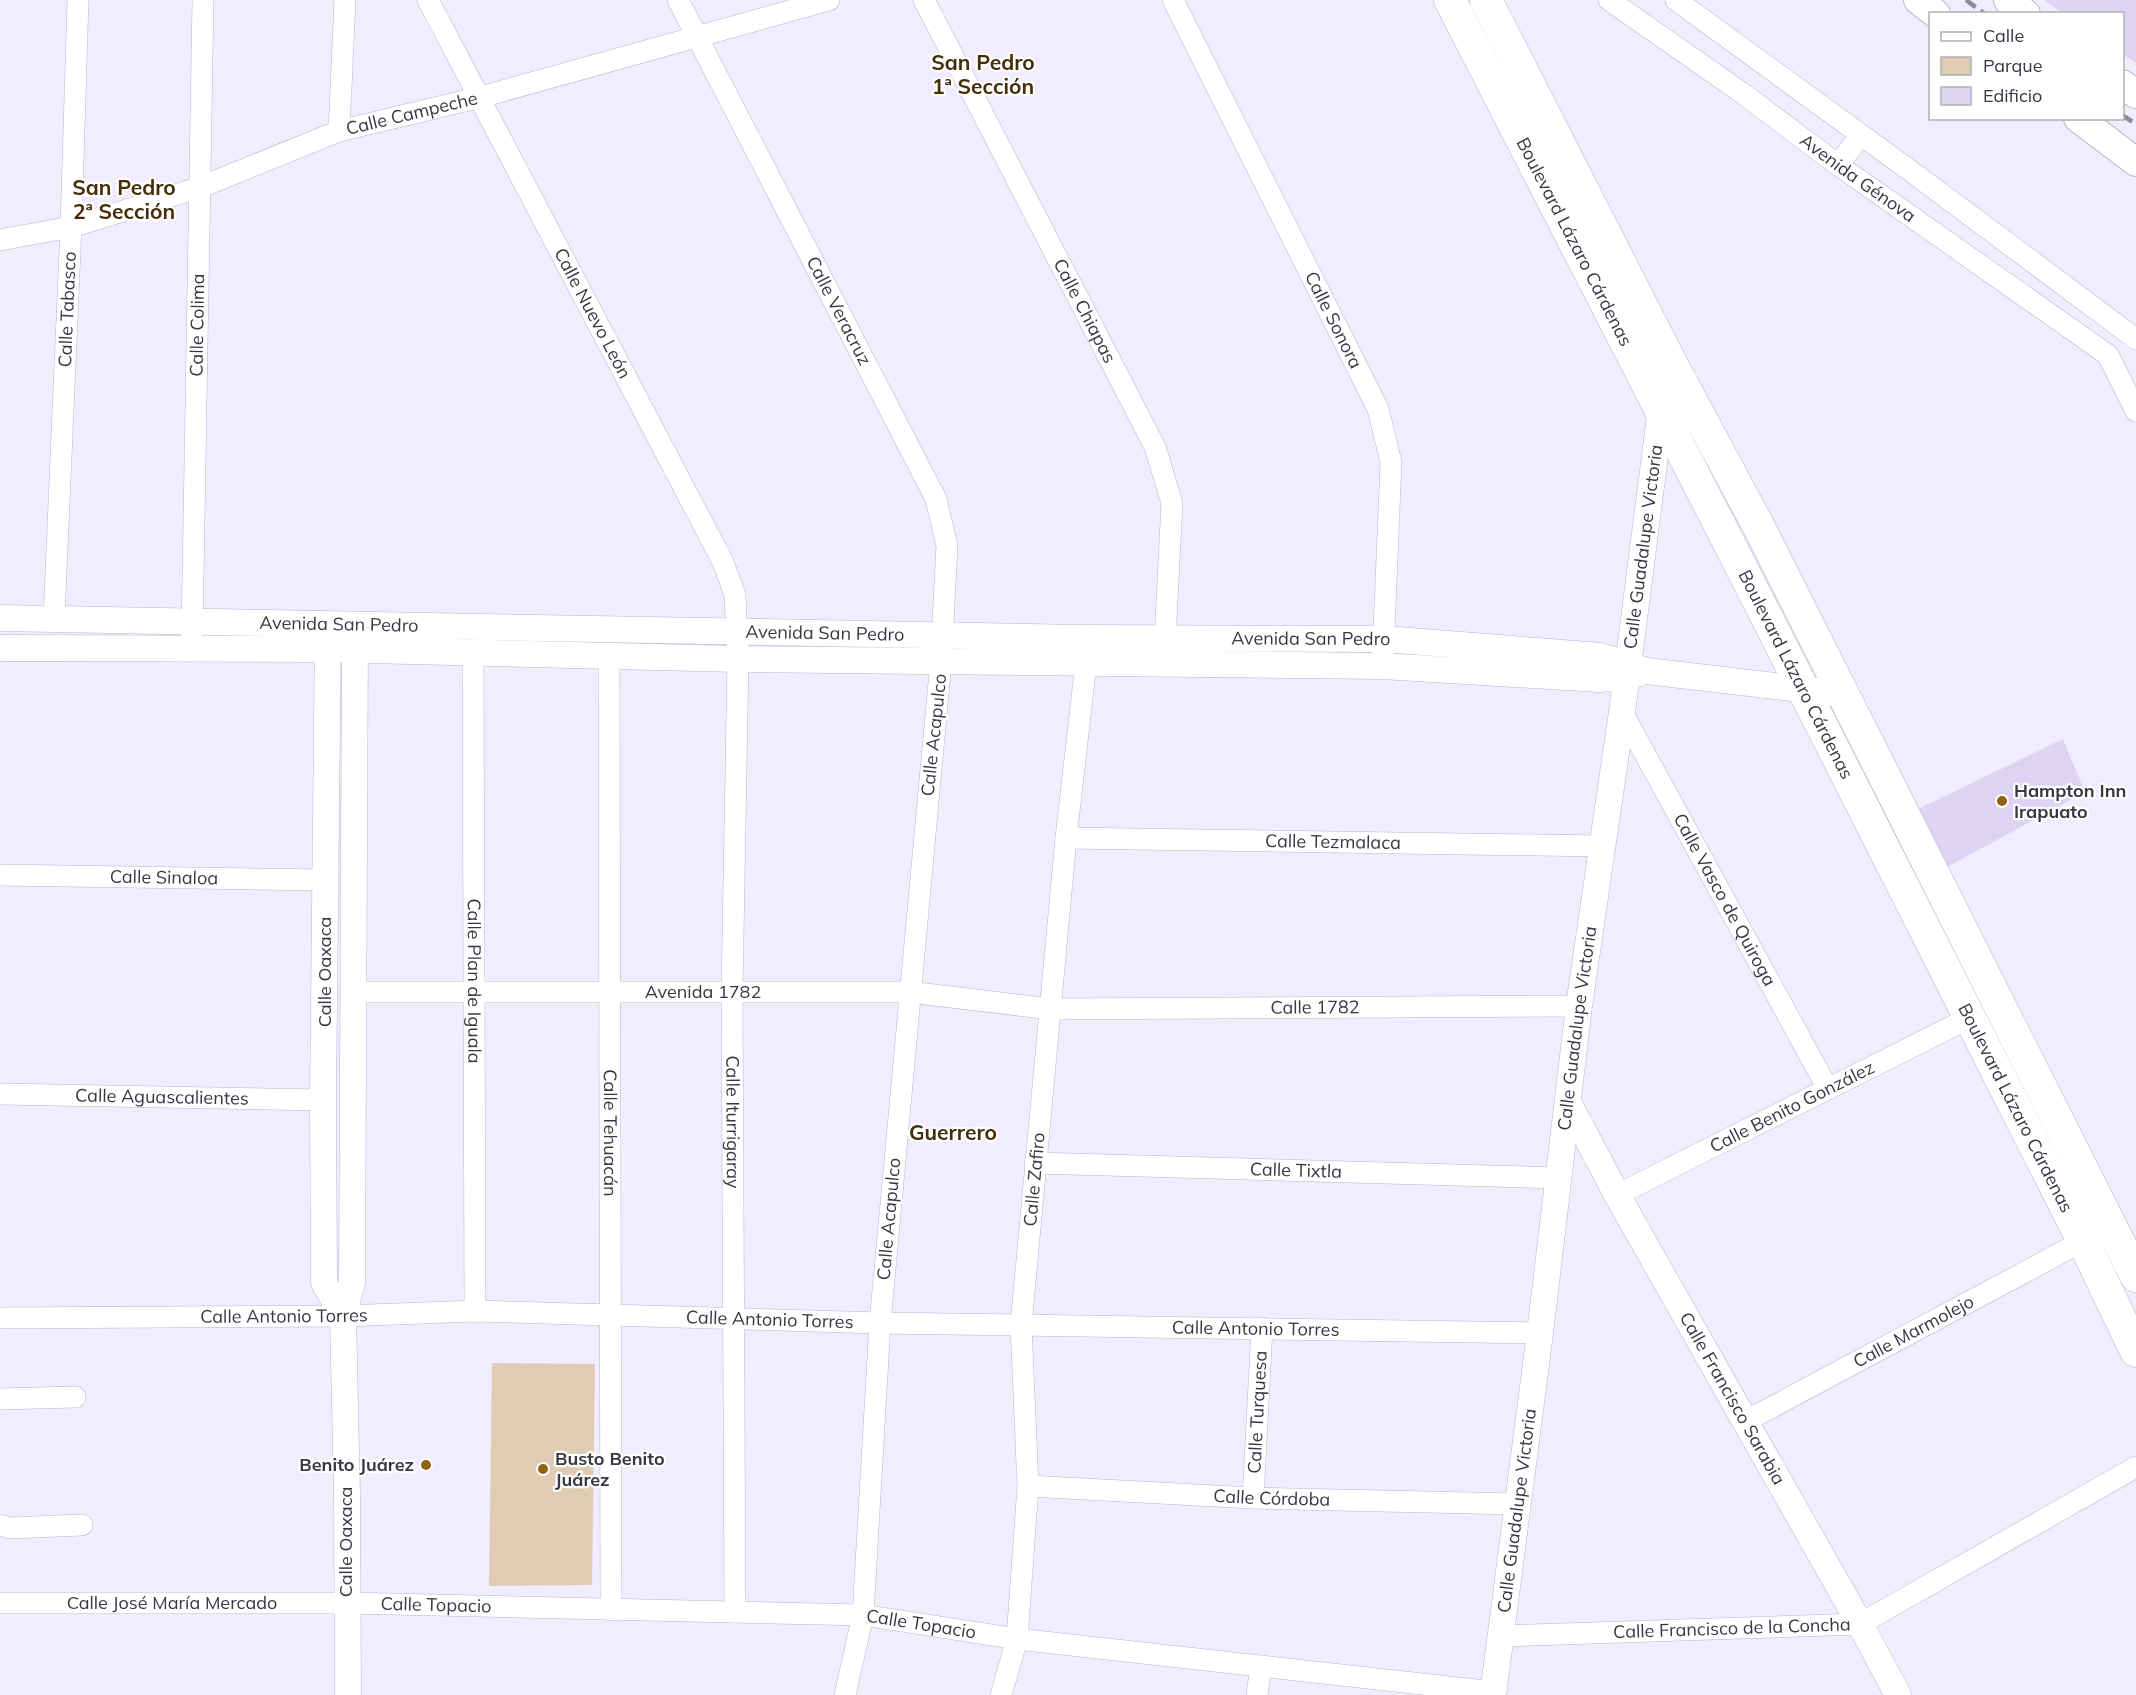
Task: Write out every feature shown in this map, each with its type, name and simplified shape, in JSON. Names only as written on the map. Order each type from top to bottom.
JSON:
[{"type":"main road","name":"Boulevard Lázaro Cárdenas","points":[[1449,0],[1970,1018],[2136,1351]]},
{"type":"main road","name":"Boulevard Lázaro Cárdenas","points":[[1486,0],[1670,361],[1760,529],[2136,1276]]},
{"type":"main road","points":[[1918,0],[1933,12]]},
{"type":"main road","points":[[2008,0],[2023,12]]},
{"type":"main road","points":[[2081,120],[2136,162]]},
{"type":"street","name":"Calle Tabasco","points":[[54,618],[71,227],[78,0]]},
{"type":"street","name":"Calle Colima","points":[[192,648],[203,0]]},
{"type":"street","points":[[339,131],[345,0]]},
{"type":"street","name":"Calle Nuevo León","points":[[428,0],[723,562],[735,595],[737,632]]},
{"type":"street","name":"Calle Veracruz","points":[[678,0],[936,499],[947,546],[942,635]]},
{"type":"street","name":"Calle Campeche","points":[[0,240],[71,227],[201,186],[339,131],[481,98],[829,0]]},
{"type":"street","name":"Calle Chiapas","points":[[924,0],[1155,447],[1172,503],[1165,639]]},
{"type":"street","name":"Calle Sonora","points":[[1173,0],[1378,409],[1391,462],[1382,666]]},
{"type":"street","name":"Avenida Génova","points":[[1610,0],[1745,95],[1838,165],[2108,355],[2136,411]]},
{"type":"street","name":"Avenida Génova","points":[[1676,0],[2130,334],[2108,355]]},
{"type":"street","points":[[1838,165],[1861,135]]},
{"type":"street","name":"Calle Guadalupe Victoria","points":[[1493,1693],[1579,1006],[1622,712],[1633,671],[1660,411],[1670,361]]},
{"type":"street","name":"Avenida San Pedro","points":[[0,618],[1165,639],[1384,639],[1601,656],[1633,671],[1843,694]]},
{"type":"street","name":"Calle Oaxaca","points":[[348,1695],[343,1316],[352,1283],[355,623]]},
{"type":"street","name":"Calle Oaxaca","points":[[329,624],[323,1100],[324,1283],[343,1316]]},
{"type":"street","name":"Calle Iturrigaray","points":[[735,1612],[732,993],[737,632]]},
{"type":"street","name":"Calle Acapulco","points":[[845,1695],[864,1615],[880,1323],[942,635]]},
{"type":"street","name":"Avenida San Pedro","points":[[0,648],[328,649],[609,656],[1382,666],[1599,679],[1633,671]]},
{"type":"street","name":"Calle Plan de Iguala","points":[[473,653],[475,1311]]},
{"type":"street","name":"Calle Tehuacán","points":[[609,656],[611,1610]]},
{"type":"street","name":"Calle Zafiro","points":[[1001,1695],[1017,1639],[1028,1486],[1021,1325],[1066,838],[1086,663]]},
{"type":"street","name":"Calle Vasco de Quiroga","points":[[1622,712],[1828,1089]]},
{"type":"street","name":"Calle Tezmalaca","points":[[1066,838],[1601,846]]},
{"type":"street","name":"Calle Sinaloa","points":[[0,875],[326,880]]},
{"type":"street","name":"Avenida 1782","points":[[352,992],[909,992],[1051,1009]]},
{"type":"street","name":"Calle 1782","points":[[1051,1009],[1579,1006]]},
{"type":"street","name":"Calle Benito González","points":[[1617,1195],[1970,1018]]},
{"type":"street","points":[[325,1065],[353,1066]]},
{"type":"street","name":"Calle Aguascalientes","points":[[0,1094],[323,1100]]},
{"type":"street","name":"Calle Francisco Sarabia","points":[[1568,1102],[1617,1195],[1898,1695]]},
{"type":"street","name":"Calle Tixtla","points":[[1035,1163],[1558,1178]]},
{"type":"street","name":"Calle Marmolejo","points":[[1746,1421],[2083,1241]]},
{"type":"street","name":"Calle Antonio Torres","points":[[0,1318],[343,1316],[475,1311],[880,1323],[1540,1332]]},
{"type":"street","name":"Calle Turquesa","points":[[1253,1498],[1262,1328]]},
{"type":"street","points":[[0,1399],[75,1397]]},
{"type":"street","name":"Calle Francisco de la Concha","points":[[1501,1636],[1860,1624],[2136,1467]]},
{"type":"street","name":"Calle Córdoba","points":[[1028,1486],[1253,1498],[1517,1504]]},
{"type":"street","points":[[0,1525],[10,1528],[81,1525]]},
{"type":"street","name":"Calle José María Mercado","points":[[0,1603],[346,1603]]},
{"type":"street","name":"Calle Topacio","points":[[346,1603],[864,1615],[1017,1639],[1493,1693]]},
{"type":"street","points":[[1257,1695],[1261,1666]]},
{"type":"green space","points":[[492,1363],[595,1364],[592,1585],[489,1586]]},
{"type":"building","points":[[2044,0],[2136,0],[2136,63],[2124,55],[2124,12],[2061,12]]},
{"type":"building","name":"Hampton Inn Irapuato","points":[[2063,739],[2085,792],[1945,868],[1916,810]]},
{"type":"railway","points":[[1966,0],[1982,12]]},
{"type":"railway","points":[[2124,116],[2136,124]]},
{"type":"place","name":"Hampton Inn Irapuato","points":[[2002,801]]},
{"type":"place","name":"Benito Juárez","points":[[426,1465]]},
{"type":"place","name":"Busto Benito Juárez","points":[[543,1469]]},
{"type":"district","name":"San Pedro 1ª Sección","points":[[983,75]]},
{"type":"district","name":"San Pedro 2ª Sección","points":[[124,200]]},
{"type":"district","name":"Guerrero","points":[[953,1133]]}]
